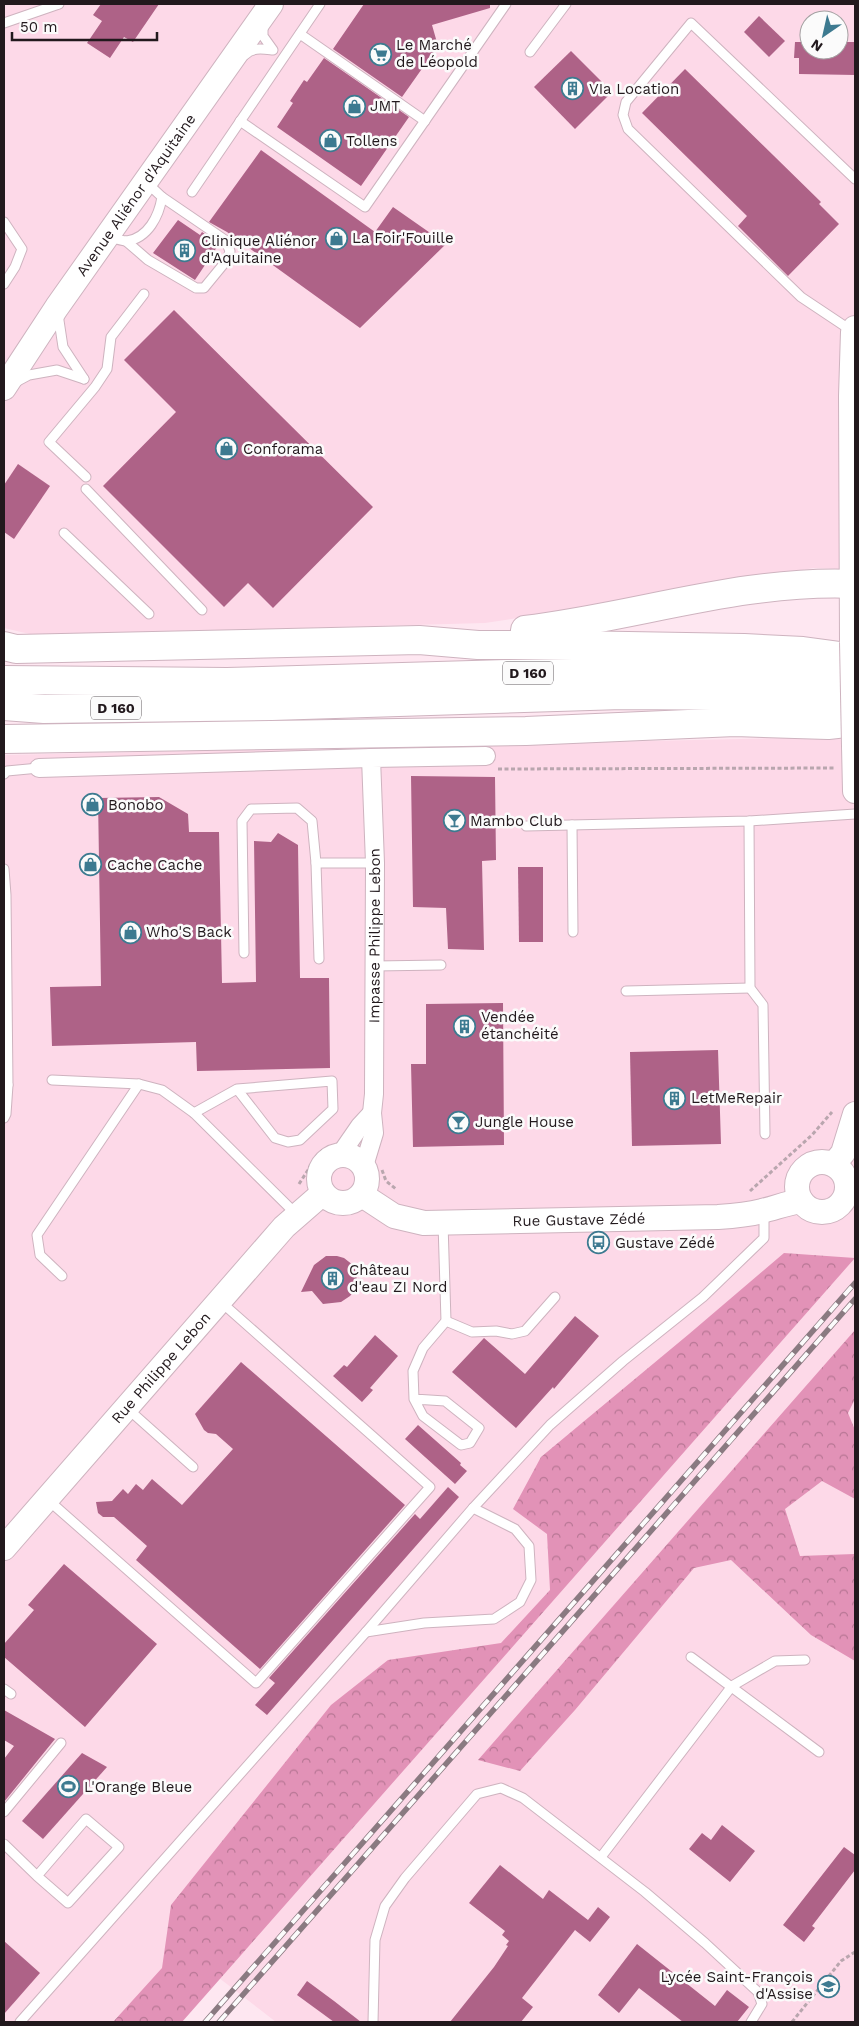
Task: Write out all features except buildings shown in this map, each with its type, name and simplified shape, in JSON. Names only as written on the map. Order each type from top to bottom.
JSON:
[{"type":"highway","points":[[4,646],[16,649],[419,640],[561,625],[705,596],[793,585],[853,584]]},
{"type":"highway","points":[[419,640],[478,645],[744,648],[803,651],[854,650]]},
{"type":"highway","name":"D 160","points":[[4,706],[44,709],[507,674],[702,671],[765,673],[855,684]]},
{"type":"highway","name":"D 160","points":[[4,680],[227,694],[272,706],[622,695],[764,696],[855,709]]},
{"type":"highway","points":[[4,739],[526,731],[735,722],[828,725],[855,746]]},
{"type":"street","name":"Avenue Aliénor d'Aquitaine","points":[[4,364],[255,4]]},
{"type":"street","name":"Avenue Aliénor d'Aquitaine","points":[[4,389],[57,307],[116,239],[154,190],[207,95],[271,4]]},
{"type":"street","points":[[854,330],[851,396],[855,791]]},
{"type":"street","points":[[39,768],[486,756]]},
{"type":"street","name":"Impasse Philippe Lebon","points":[[364,1166],[374,1133],[372,1113],[374,1094],[375,863],[371,758]]},
{"type":"street","points":[[834,1164],[843,1153],[845,1111]]},
{"type":"street","points":[[334,1150],[354,1158],[364,1166],[368,1178],[362,1195],[355,1201],[346,1204],[329,1199],[323,1193],[319,1180],[323,1166],[333,1157],[334,1150],[372,1113]]},
{"type":"street","points":[[818,1162],[834,1164],[840,1169],[848,1182],[848,1210],[836,1209],[821,1212],[806,1207],[801,1201],[797,1185],[803,1170],[818,1162]]},
{"type":"street","name":"Rue Philippe Lebon","points":[[4,1548],[284,1227],[323,1193]]},
{"type":"street","name":"Rue Gustave Zédé","points":[[362,1195],[394,1216],[410,1221],[443,1223],[718,1218],[764,1211],[783,1204],[801,1201]]},
{"type":"lane","points":[[4,23],[59,4]]},
{"type":"lane","points":[[273,50],[263,36],[263,24],[277,4]]},
{"type":"lane","points":[[192,192],[320,4]]},
{"type":"lane","points":[[240,121],[365,207],[506,4]]},
{"type":"lane","points":[[530,52],[566,4]]},
{"type":"lane","points":[[854,330],[801,297],[628,129],[624,115],[626,102],[690,23],[849,171],[855,179]]},
{"type":"lane","points":[[300,34],[425,121]]},
{"type":"lane","points":[[207,95],[247,52],[257,49],[273,50],[285,56]]},
{"type":"lane","points":[[116,239],[196,288],[204,288],[227,260],[230,251],[225,240],[154,190]]},
{"type":"lane","points":[[4,222],[22,249],[16,267],[4,284]]},
{"type":"lane","points":[[86,477],[49,442],[95,387],[107,369],[111,337],[144,294]]},
{"type":"lane","points":[[4,389],[28,375],[57,370],[84,379],[63,347],[57,307]]},
{"type":"lane","points":[[86,489],[202,610]]},
{"type":"lane","points":[[64,533],[149,614]]},
{"type":"lane","points":[[4,774],[7,771],[39,768]]},
{"type":"lane","points":[[244,953],[242,821],[251,809],[297,808],[312,821],[316,863],[319,959]]},
{"type":"lane","points":[[526,826],[749,821],[855,814]]},
{"type":"lane","points":[[749,821],[750,988],[763,1005],[765,1134]]},
{"type":"lane","points":[[572,825],[572,932]]},
{"type":"lane","points":[[316,863],[375,863]]},
{"type":"lane","points":[[4,869],[6,1086],[6,1114],[4,1118]]},
{"type":"lane","points":[[375,966],[441,966]]},
{"type":"lane","points":[[626,991],[750,988]]},
{"type":"lane","points":[[52,1080],[139,1084],[162,1090],[194,1113],[297,1215]]},
{"type":"lane","points":[[194,1113],[237,1089],[332,1081],[333,1109],[300,1140],[288,1142],[276,1138],[237,1089]]},
{"type":"lane","points":[[62,1276],[40,1255],[37,1235],[139,1084]]},
{"type":"lane","points":[[20,2022],[474,1508],[550,1425],[623,1361],[702,1297],[764,1238],[764,1211]]},
{"type":"lane","points":[[414,1399],[445,1401],[478,1428],[470,1443],[461,1445],[423,1416],[414,1399],[413,1371],[422,1348],[446,1321],[443,1223]]},
{"type":"lane","points":[[446,1321],[472,1332],[496,1330],[512,1334],[525,1331],[555,1298]]},
{"type":"lane","points":[[47,1499],[256,1683],[430,1487],[220,1301]]},
{"type":"lane","points":[[126,1408],[194,1467]]},
{"type":"lane","points":[[366,1632],[424,1623],[494,1619],[520,1602],[531,1580],[530,1546],[515,1529],[474,1508]]},
{"type":"lane","points":[[691,1657],[819,1752]]},
{"type":"lane","points":[[601,1858],[732,1686],[775,1661],[805,1660]]},
{"type":"lane","points":[[4,1812],[61,1744]]},
{"type":"lane","points":[[373,2022],[374,1940],[385,1906],[405,1878],[477,1794],[501,1788],[523,1798],[601,1858],[705,1943],[758,1992],[762,2004],[751,2022]]},
{"type":"lane","points":[[4,1844],[37,1876],[68,1903],[119,1847],[86,1819],[37,1876]]},
{"type":"path","points":[[486,756],[496,769],[855,746]]},
{"type":"path","points":[[746,1194],[812,1135],[845,1111]]},
{"type":"path","points":[[374,1133],[382,1136],[382,1170],[386,1181],[403,1194]]},
{"type":"path","points":[[297,1215],[298,1186],[317,1156],[334,1150]]},
{"type":"path","points":[[792,2022],[840,1960],[855,1952]]},
{"type":"shaded area","points":[[4,4],[855,4],[855,569],[813,568],[485,623],[34,635],[4,628]]},
{"type":"shaded area","points":[[833,737],[855,744],[855,2022],[276,2022],[210,1971],[165,2022],[4,2022],[4,755]]},
{"type":"green space","points":[[784,1253],[855,1258],[182,2022],[113,2022],[162,1968],[171,1905],[331,1705],[388,1660],[501,1643],[550,1590],[547,1534],[513,1509],[541,1457]]},
{"type":"green space","points":[[855,1330],[855,1399],[848,1413],[855,1430],[855,1499],[822,1481],[785,1509],[800,1556],[854,1554],[855,1661],[811,1635],[731,1560],[694,1568],[575,1710],[520,1771],[478,1760]]},
{"type":"railway","points":[[205,2022],[855,1283]]},
{"type":"railway","points":[[219,2022],[855,1299]]},
{"type":"place","name":"Le Marché de Léopold","points":[[380,54]]},
{"type":"place","name":"VIa Location","points":[[573,89]]},
{"type":"place","name":"JMT","points":[[354,106]]},
{"type":"place","name":"Tollens","points":[[330,141]]},
{"type":"place","name":"La Foir'Fouille","points":[[336,238]]},
{"type":"place","name":"Clinique Aliénor d'Aquitaine","points":[[185,250]]},
{"type":"place","name":"Conforama","points":[[227,449]]},
{"type":"place","name":"Bonobo","points":[[92,805]]},
{"type":"place","name":"Mambo Club","points":[[454,821]]},
{"type":"place","name":"Cache Cache","points":[[91,865]]},
{"type":"place","name":"Who'S Back","points":[[130,932]]},
{"type":"place","name":"Vendée étanchéité","points":[[465,1026]]},
{"type":"place","name":"LetMeRepair","points":[[675,1098]]},
{"type":"place","name":"Jungle House","points":[[459,1122]]},
{"type":"place","name":"Gustave Zédé","points":[[599,1243]]},
{"type":"place","name":"Château d'eau ZI Nord","points":[[333,1279]]},
{"type":"place","name":"L'Orange Bleue","points":[[68,1787]]},
{"type":"place","name":"Lycée Saint-François d'Assise","points":[[829,1986]]}]
